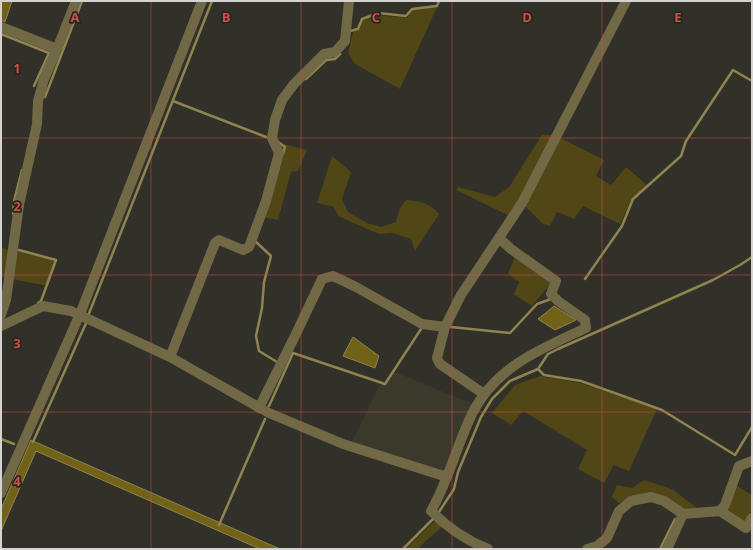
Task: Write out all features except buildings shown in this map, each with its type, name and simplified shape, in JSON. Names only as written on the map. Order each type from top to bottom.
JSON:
[{"type":"street","points":[[1,315],[6,300],[18,205],[37,124],[38,101],[44,79],[58,49],[76,1]]},
{"type":"street","points":[[1,493],[80,314],[202,1]]},
{"type":"street","points":[[170,357],[215,243],[219,240],[244,250],[249,247],[266,201],[279,153],[272,138],[275,120],[282,100],[294,84],[324,54],[335,52],[345,41],[349,1]]},
{"type":"street","points":[[484,394],[440,364],[437,358],[445,327],[461,295],[522,203],[626,1]]},
{"type":"street","points":[[1,27],[58,49]]},
{"type":"street","points":[[488,549],[472,543],[450,530],[431,511],[440,496],[473,413],[484,394],[510,368],[538,350],[586,328],[585,320],[558,301],[551,294],[556,281],[511,249],[499,238]]},
{"type":"street","points":[[259,408],[322,279],[333,276],[356,287],[422,324],[445,327]]},
{"type":"street","points":[[1,326],[43,306],[80,314],[170,357],[259,408],[343,444],[447,477]]},
{"type":"street","points":[[720,511],[725,506],[739,466],[752,460]]},
{"type":"street","points":[[587,549],[597,546],[607,538],[618,511],[630,501],[650,497],[664,501],[683,514],[720,511],[746,528],[752,518]]},
{"type":"street","points":[[667,549],[683,514]]},
{"type":"shaded area","points":[[1,1],[12,1],[5,22],[1,20]]},
{"type":"shaded area","points":[[437,7],[400,89],[355,64],[348,53],[353,32],[359,30],[363,20],[378,15],[407,18],[412,10]]},
{"type":"shaded area","points":[[542,135],[555,135],[604,160],[596,176],[611,185],[626,167],[647,185],[632,199],[620,224],[583,206],[574,219],[557,212],[550,226],[543,224],[520,201],[510,216],[456,190],[458,187],[495,197],[509,187]]},
{"type":"shaded area","points":[[284,144],[307,150],[298,171],[291,172],[278,220],[263,217]]},
{"type":"shaded area","points":[[332,156],[351,172],[342,199],[348,212],[367,223],[381,227],[396,222],[400,208],[406,200],[424,203],[436,210],[439,214],[415,251],[411,239],[393,233],[379,234],[338,216],[334,207],[317,203]]},
{"type":"shaded area","points":[[1,247],[7,250],[32,253],[57,259],[48,286],[1,277]]},
{"type":"shaded area","points":[[515,256],[553,281],[532,306],[514,294],[519,282],[508,274]]},
{"type":"shaded area","points":[[554,306],[576,320],[555,330],[538,319]]},
{"type":"shaded area","points":[[353,337],[379,356],[375,368],[343,356]]},
{"type":"shaded area","points":[[395,372],[473,404],[445,473],[351,444],[380,384],[386,385]]},
{"type":"shaded area","points":[[540,376],[580,383],[657,409],[629,471],[614,465],[604,483],[578,469],[587,450],[523,411],[511,425],[492,413],[515,385]]},
{"type":"shaded area","points":[[31,440],[280,549],[260,549],[36,451],[1,531],[1,509]]},
{"type":"shaded area","points":[[644,480],[672,489],[697,508],[685,511],[645,494],[619,503],[612,497],[617,485],[632,488]]},
{"type":"shaded area","points":[[734,484],[752,495],[752,509],[745,523],[726,510]]},
{"type":"shaded area","points":[[435,521],[442,527],[420,546],[420,549],[406,549]]},
{"type":"waterway","points":[[45,97],[82,1]]},
{"type":"waterway","points":[[88,316],[212,1]]},
{"type":"waterway","points":[[350,31],[358,29],[362,19],[378,13],[406,16],[412,9],[437,6],[439,1]]},
{"type":"waterway","points":[[1,34],[49,53],[34,86]]},
{"type":"waterway","points":[[306,79],[326,60],[335,59],[340,54]]},
{"type":"waterway","points":[[585,279],[622,226],[633,199],[681,156],[686,141],[733,70],[752,81]]},
{"type":"waterway","points":[[173,101],[266,137]]},
{"type":"waterway","points":[[277,141],[285,147],[283,154]]},
{"type":"waterway","points":[[13,214],[14,201],[22,170]]},
{"type":"waterway","points":[[255,241],[271,256],[264,282],[262,308],[256,336],[259,351],[277,362]]},
{"type":"waterway","points":[[19,250],[56,260],[41,301],[38,303]]},
{"type":"waterway","points":[[437,515],[454,489],[458,472],[481,417],[492,399],[510,381],[538,369],[548,354],[713,280],[752,257]]},
{"type":"waterway","points":[[451,327],[510,333],[537,304],[551,299]]},
{"type":"waterway","points":[[33,442],[87,321]]},
{"type":"waterway","points":[[269,406],[293,353],[385,384],[423,326]]},
{"type":"waterway","points":[[538,369],[544,375],[581,381],[662,410],[735,455],[752,427]]},
{"type":"waterway","points":[[219,525],[265,419]]},
{"type":"waterway","points":[[1,439],[14,444]]},
{"type":"waterway","points":[[403,549],[434,518]]},
{"type":"waterway","points":[[660,549],[675,519]]}]
